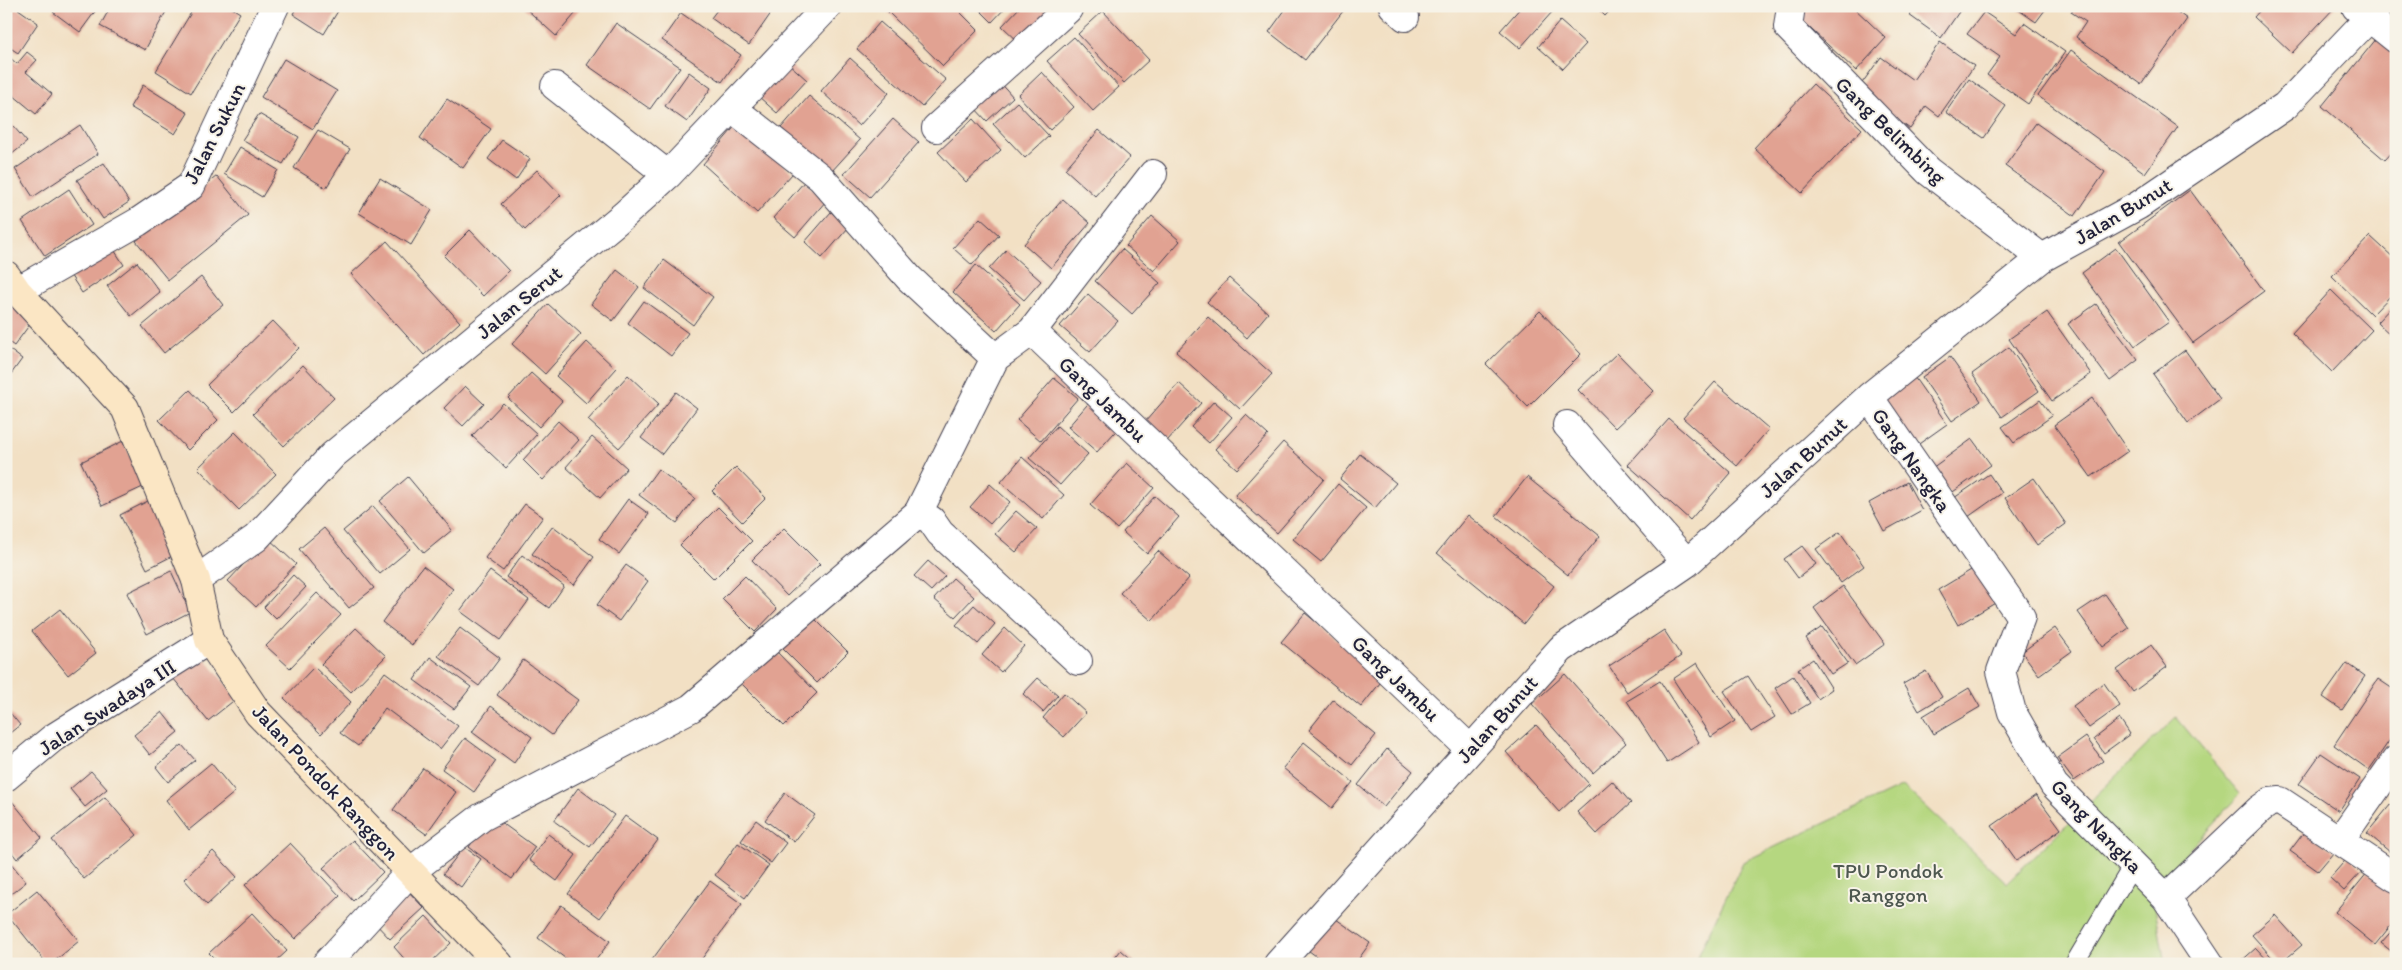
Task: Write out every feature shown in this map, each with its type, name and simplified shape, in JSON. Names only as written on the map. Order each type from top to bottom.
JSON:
[{"type":"street","name":"Jalan Sukun","points":[[10,283],[138,222],[191,186],[275,6]]},
{"type":"street","name":"Jalan Serut","points":[[196,580],[256,538],[333,455],[624,215],[668,175],[828,6]]},
{"type":"street","name":"Gang Belimbing","points":[[1791,6],[1788,27],[1928,171],[2042,258]]},
{"type":"street","points":[[936,128],[1069,7]]},
{"type":"street","points":[[2367,10],[2396,39]]},
{"type":"street","name":"Jalan Bunut","points":[[1278,964],[1560,649],[1687,563],[1869,397],[2042,258],[2139,205],[2285,106],[2367,10]]},
{"type":"street","points":[[555,86],[668,175]]},
{"type":"street","points":[[732,108],[821,178],[909,278],[995,358]]},
{"type":"street","points":[[326,964],[410,872],[482,817],[691,708],[918,513],[995,358],[1032,331],[1153,174]]},
{"type":"street","name":"Jalan Pondok Ranggon","points":[[10,283],[125,408],[196,580],[209,640],[258,713],[499,964]]},
{"type":"street","name":"Gang Jambu","points":[[1032,331],[1470,748]]},
{"type":"street","name":"Gang Nangka","points":[[1869,397],[2021,617],[2001,671],[2012,712],[2029,744],[2054,785],[2166,898],[2210,964]]},
{"type":"street","points":[[1567,425],[1687,563]]},
{"type":"street","points":[[918,513],[931,520],[940,533],[1078,661]]},
{"type":"street","name":"Jalan Swadaya III","points":[[6,776],[53,738],[209,640]]},
{"type":"street","points":[[2340,840],[2396,760]]},
{"type":"street","points":[[2166,898],[2242,825],[2270,802],[2280,801],[2396,878]]},
{"type":"lane","points":[[2074,964],[2133,865]]},
{"type":"green space","name":"TPU Pondok Ranggon","points":[[2176,717],[2240,794],[2152,890],[2165,964],[1694,964],[1743,862],[1903,786],[2007,883]]},
{"type":"building","points":[[6,6],[14,6],[38,23],[18,53],[6,45]]},
{"type":"building","points":[[57,6],[99,6],[80,32],[53,12]]},
{"type":"building","points":[[111,6],[169,6],[145,50],[100,26]]},
{"type":"building","points":[[195,6],[229,6],[240,13],[191,93],[156,71]]},
{"type":"building","points":[[297,6],[341,6],[324,34],[293,14]]},
{"type":"building","points":[[523,6],[582,6],[556,36]]},
{"type":"building","points":[[720,6],[776,6],[749,45],[711,18]]},
{"type":"building","points":[[893,6],[954,6],[978,30],[943,66],[888,12]]},
{"type":"building","points":[[976,6],[1007,6],[992,22]]},
{"type":"building","points":[[1021,6],[1042,6],[1050,14],[1021,44],[1002,26]]},
{"type":"building","points":[[1288,6],[1347,6],[1305,60],[1269,32]]},
{"type":"building","points":[[1522,6],[1547,6],[1553,11],[1520,48],[1500,31]]},
{"type":"building","points":[[1595,6],[1614,6],[1605,16]]},
{"type":"building","points":[[1810,6],[1852,6],[1886,38],[1856,71],[1799,18]]},
{"type":"building","points":[[1915,6],[1963,6],[1941,38],[1909,15]]},
{"type":"building","points":[[2013,6],[2048,6],[2036,22]]},
{"type":"building","points":[[2075,6],[2169,6],[2187,19],[2141,84],[2076,37],[2086,22],[2071,12]]},
{"type":"building","points":[[2264,6],[2336,6],[2292,53],[2254,17]]},
{"type":"building","points":[[1103,11],[1149,60],[1124,83],[1078,34]]},
{"type":"building","points":[[1984,12],[2016,34],[2024,23],[2065,52],[2028,104],[1987,75],[2000,57],[1967,34]]},
{"type":"building","points":[[681,13],[741,55],[722,82],[662,40]]},
{"type":"building","points":[[1560,21],[1586,44],[1563,69],[1538,47]]},
{"type":"building","points":[[880,22],[946,80],[922,107],[857,49]]},
{"type":"building","points":[[616,23],[680,67],[650,109],[587,65]]},
{"type":"building","points":[[1074,37],[1119,87],[1093,111],[1047,61]]},
{"type":"building","points":[[2377,38],[2396,54],[2396,148],[2385,160],[2322,106]]},
{"type":"building","points":[[1940,42],[1974,66],[1939,116],[1926,106],[1910,129],[1857,90],[1881,57],[1913,80]]},
{"type":"building","points":[[2071,50],[2178,127],[2145,173],[2038,96]]},
{"type":"building","points":[[27,52],[37,60],[26,72],[52,94],[36,114],[13,95],[6,103],[6,58],[8,56],[17,64]]},
{"type":"building","points":[[850,58],[889,93],[859,126],[821,91]]},
{"type":"building","points":[[284,59],[337,91],[313,129],[261,97]]},
{"type":"building","points":[[787,62],[807,80],[777,113],[758,96]]},
{"type":"building","points":[[689,72],[711,88],[687,122],[665,106]]},
{"type":"building","points":[[1042,72],[1074,107],[1050,130],[1018,95]]},
{"type":"building","points":[[1969,79],[2006,106],[1984,138],[1946,112]]},
{"type":"building","points":[[999,81],[1013,97],[987,121],[972,105]]},
{"type":"building","points":[[1813,84],[1862,129],[1802,193],[1754,148]]},
{"type":"building","points":[[143,85],[188,113],[175,134],[130,107]]},
{"type":"building","points":[[809,96],[860,140],[831,172],[781,128]]},
{"type":"building","points":[[447,99],[491,129],[463,168],[420,138]]},
{"type":"building","points":[[1017,102],[1049,136],[1025,158],[993,124]]},
{"type":"building","points":[[259,114],[299,137],[283,164],[242,140]]},
{"type":"building","points":[[6,118],[27,142],[6,159]]},
{"type":"building","points":[[893,119],[919,142],[870,197],[844,174]]},
{"type":"building","points":[[973,119],[1001,150],[966,182],[938,152]]},
{"type":"building","points":[[2036,123],[2105,172],[2075,216],[2005,166]]},
{"type":"building","points":[[737,124],[793,173],[757,213],[703,164]]},
{"type":"building","points":[[80,125],[98,154],[33,197],[15,169]]},
{"type":"building","points":[[318,130],[350,149],[326,188],[294,168]]},
{"type":"building","points":[[1099,130],[1130,157],[1095,196],[1065,169]]},
{"type":"building","points":[[502,140],[530,159],[516,180],[488,159]]},
{"type":"building","points":[[240,147],[278,170],[262,197],[224,174]]},
{"type":"building","points":[[104,163],[129,202],[103,219],[77,180]]},
{"type":"building","points":[[537,170],[561,195],[525,230],[501,204]]},
{"type":"building","points":[[217,176],[248,215],[168,280],[136,241]]},
{"type":"building","points":[[380,178],[432,210],[411,245],[359,213]]},
{"type":"building","points":[[804,182],[826,201],[795,237],[773,218]]},
{"type":"building","points":[[69,189],[92,225],[45,256],[22,221]]},
{"type":"building","points":[[2190,190],[2264,291],[2193,343],[2119,242]]},
{"type":"building","points":[[1063,199],[1090,223],[1051,268],[1024,244]]},
{"type":"building","points":[[831,212],[848,228],[822,258],[805,242]]},
{"type":"building","points":[[1152,216],[1180,241],[1154,271],[1126,246]]},
{"type":"building","points":[[980,218],[999,235],[972,265],[953,248]]},
{"type":"building","points":[[470,230],[509,271],[483,296],[444,256]]},
{"type":"building","points":[[2370,236],[2396,260],[2396,290],[2372,315],[2332,276]]},
{"type":"building","points":[[387,241],[460,322],[424,355],[351,274]]},
{"type":"building","points":[[109,242],[124,265],[82,293],[67,270]]},
{"type":"building","points":[[2116,248],[2169,322],[2135,346],[2082,273]]},
{"type":"building","points":[[1122,249],[1160,283],[1132,314],[1095,281]]},
{"type":"building","points":[[1006,250],[1041,281],[1024,300],[989,269]]},
{"type":"building","points":[[664,260],[713,297],[693,325],[644,288]]},
{"type":"building","points":[[137,262],[160,292],[131,316],[107,286]]},
{"type":"building","points":[[976,265],[1020,304],[996,331],[953,292]]},
{"type":"building","points":[[617,270],[639,287],[613,321],[591,304]]},
{"type":"building","points":[[201,277],[223,305],[164,353],[142,326]]},
{"type":"building","points":[[1229,278],[1268,313],[1247,338],[1207,302]]},
{"type":"building","points":[[2331,290],[2372,330],[2332,372],[2292,333]]},
{"type":"building","points":[[1088,294],[1118,321],[1090,352],[1060,326]]},
{"type":"building","points":[[6,300],[33,320],[14,346],[6,340]]},
{"type":"building","points":[[644,301],[688,333],[671,356],[628,323]]},
{"type":"building","points":[[2396,302],[2396,340],[2377,322]]},
{"type":"building","points":[[548,304],[581,334],[545,374],[512,344]]},
{"type":"building","points":[[2096,304],[2138,360],[2110,381],[2068,324]]},
{"type":"building","points":[[1540,311],[1581,354],[1528,407],[1486,364]]},
{"type":"building","points":[[2047,312],[2091,374],[2052,401],[2009,339]]},
{"type":"building","points":[[1208,317],[1272,374],[1240,409],[1176,352]]},
{"type":"building","points":[[273,321],[299,348],[234,412],[207,385]]},
{"type":"building","points":[[587,342],[616,369],[586,403],[556,376]]},
{"type":"building","points":[[6,347],[22,359],[6,381]]},
{"type":"building","points":[[2009,347],[2039,391],[2002,417],[1972,374]]},
{"type":"building","points":[[2185,350],[2220,399],[2188,423],[2153,374]]},
{"type":"building","points":[[1617,353],[1654,391],[1615,428],[1578,390]]},
{"type":"building","points":[[1950,357],[1981,401],[1952,421],[1922,377]]},
{"type":"building","points":[[303,365],[334,398],[284,446],[253,414]]},
{"type":"building","points":[[531,373],[562,401],[539,427],[508,398]]},
{"type":"building","points":[[1912,374],[1947,424],[1916,446],[1881,396]]},
{"type":"building","points":[[628,375],[659,404],[619,448],[588,420]]},
{"type":"building","points":[[1054,378],[1078,398],[1041,441],[1017,420]]},
{"type":"building","points":[[1715,382],[1769,429],[1737,466],[1683,418]]},
{"type":"building","points":[[1179,383],[1201,403],[1167,441],[1145,422]]},
{"type":"building","points":[[465,386],[484,404],[463,426],[444,408]]},
{"type":"building","points":[[190,390],[218,420],[188,450],[159,420]]},
{"type":"building","points":[[676,392],[697,408],[662,454],[641,438]]},
{"type":"building","points":[[1093,398],[1122,424],[1097,452],[1068,427]]},
{"type":"building","points":[[2092,398],[2128,451],[2091,477],[2054,425]]},
{"type":"building","points":[[2040,400],[2052,416],[2014,443],[2002,427]]},
{"type":"building","points":[[1214,401],[1232,417],[1209,443],[1191,427]]},
{"type":"building","points":[[503,403],[537,434],[506,468],[472,436]]},
{"type":"building","points":[[1246,415],[1268,435],[1237,469],[1215,449]]},
{"type":"building","points":[[1669,419],[1731,473],[1690,520],[1628,465]]},
{"type":"building","points":[[558,421],[579,440],[543,480],[523,460]]},
{"type":"building","points":[[1057,426],[1088,454],[1060,485],[1029,458]]},
{"type":"building","points":[[235,432],[276,474],[239,510],[198,468]]},
{"type":"building","points":[[592,437],[627,468],[600,498],[566,467]]},
{"type":"building","points":[[1972,439],[1991,465],[1950,494],[1932,468]]},
{"type":"building","points":[[123,441],[145,486],[102,506],[81,462]]},
{"type":"building","points":[[1283,442],[1324,479],[1277,533],[1235,496]]},
{"type":"building","points":[[1360,454],[1396,483],[1375,508],[1340,479]]},
{"type":"building","points":[[1022,457],[1064,495],[1043,519],[1001,482]]},
{"type":"building","points":[[1127,463],[1154,488],[1117,529],[1090,505]]},
{"type":"building","points":[[736,467],[766,498],[742,522],[712,491]]},
{"type":"building","points":[[658,469],[695,498],[677,523],[639,495]]},
{"type":"building","points":[[1989,474],[2002,493],[1968,517],[1954,498]]},
{"type":"building","points":[[408,477],[452,530],[424,553],[380,501]]},
{"type":"building","points":[[1527,477],[1600,536],[1568,575],[1496,516]]},
{"type":"building","points":[[2034,478],[2066,524],[2037,545],[2005,498]]},
{"type":"building","points":[[1907,482],[1922,510],[1884,531],[1869,503]]},
{"type":"building","points":[[990,484],[1010,502],[990,524],[970,507]]},
{"type":"building","points":[[1338,484],[1366,508],[1321,562],[1293,539]]},
{"type":"building","points":[[1155,496],[1179,517],[1147,554],[1123,532]]},
{"type":"building","points":[[628,499],[649,514],[619,554],[599,539]]},
{"type":"building","points":[[150,500],[176,554],[147,569],[120,515]]},
{"type":"building","points":[[525,504],[543,517],[503,571],[485,558]]},
{"type":"building","points":[[373,506],[410,549],[380,574],[343,531]]},
{"type":"building","points":[[718,507],[752,541],[714,579],[680,545]]},
{"type":"building","points":[[1016,511],[1037,529],[1016,552],[995,534]]},
{"type":"building","points":[[1468,515],[1554,586],[1524,624],[1437,553]]},
{"type":"building","points":[[553,526],[594,557],[574,585],[532,554]]},
{"type":"building","points":[[324,528],[374,588],[349,608],[299,549]]},
{"type":"building","points":[[784,528],[820,564],[787,596],[752,560]]},
{"type":"building","points":[[1840,532],[1864,566],[1841,583],[1816,549]]},
{"type":"building","points":[[268,538],[296,564],[256,607],[228,581]]},
{"type":"building","points":[[1802,546],[1816,564],[1798,578],[1784,559]]},
{"type":"building","points":[[1158,551],[1189,578],[1152,621],[1120,593]]},
{"type":"building","points":[[522,555],[564,586],[549,608],[506,577]]},
{"type":"building","points":[[928,561],[945,576],[931,591],[914,576]]},
{"type":"building","points":[[626,565],[648,581],[619,621],[597,605]]},
{"type":"building","points":[[423,566],[453,589],[412,645],[382,622]]},
{"type":"building","points":[[1976,567],[1997,602],[1958,625],[1938,590]]},
{"type":"building","points":[[171,571],[190,612],[147,634],[127,593]]},
{"type":"building","points":[[490,571],[529,600],[500,640],[460,611]]},
{"type":"building","points":[[293,575],[306,587],[276,619],[264,607]]},
{"type":"building","points":[[745,576],[777,609],[755,632],[722,599]]},
{"type":"building","points":[[953,578],[974,597],[955,617],[934,599]]},
{"type":"building","points":[[1843,586],[1885,644],[1855,665],[1814,608]]},
{"type":"building","points":[[317,593],[341,615],[290,668],[266,646]]},
{"type":"building","points":[[2105,594],[2129,628],[2103,647],[2078,612]]},
{"type":"building","points":[[974,605],[995,624],[978,644],[956,625]]},
{"type":"building","points":[[60,609],[96,653],[68,675],[32,631]]},
{"type":"building","points":[[1305,613],[1384,678],[1361,707],[1281,642]]},
{"type":"building","points":[[813,617],[848,652],[817,683],[782,648]]},
{"type":"building","points":[[1822,627],[1848,663],[1831,674],[1806,638]]},
{"type":"building","points":[[356,628],[386,656],[351,692],[321,664]]},
{"type":"building","points":[[460,628],[500,658],[479,686],[438,656]]},
{"type":"building","points":[[1005,628],[1024,646],[1001,672],[982,655]]},
{"type":"building","points":[[2055,628],[2072,651],[2039,675],[2022,652]]},
{"type":"building","points":[[1664,630],[1681,656],[1627,692],[1609,666]]},
{"type":"building","points":[[2151,645],[2167,667],[2133,692],[2117,670]]},
{"type":"building","points":[[775,650],[817,693],[784,726],[742,684]]},
{"type":"building","points":[[202,655],[237,698],[208,721],[173,678]]},
{"type":"building","points":[[430,657],[471,687],[454,709],[414,680]]},
{"type":"building","points":[[1813,659],[1832,689],[1818,699],[1798,669]]},
{"type":"building","points":[[523,660],[578,700],[552,735],[497,695]]},
{"type":"building","points":[[1697,663],[1735,721],[1711,737],[1673,679]]},
{"type":"building","points":[[2347,663],[2365,676],[2342,710],[2323,697]]},
{"type":"building","points":[[314,667],[351,702],[321,734],[284,698]]},
{"type":"building","points":[[1926,671],[1942,697],[1919,711],[1903,684]]},
{"type":"building","points":[[385,672],[458,726],[440,749],[385,708],[358,746],[340,733]]},
{"type":"building","points":[[1565,674],[1626,743],[1593,773],[1532,704]]},
{"type":"building","points":[[1748,676],[1775,717],[1751,732],[1724,691]]},
{"type":"building","points":[[1793,676],[1810,703],[1792,714],[1775,688]]},
{"type":"building","points":[[1038,678],[1058,695],[1043,712],[1023,694]]},
{"type":"building","points":[[2378,679],[2396,691],[2396,731],[2369,770],[2334,745]]},
{"type":"building","points":[[1660,681],[1699,742],[1667,763],[1627,701]]},
{"type":"building","points":[[2104,683],[2120,706],[2089,728],[2073,706]]},
{"type":"building","points":[[1969,688],[1980,707],[1934,734],[1923,716]]},
{"type":"building","points":[[1064,693],[1086,713],[1064,737],[1043,718]]},
{"type":"building","points":[[1333,700],[1376,735],[1352,765],[1309,730]]},
{"type":"building","points":[[491,706],[532,737],[514,763],[472,732]]},
{"type":"building","points":[[6,708],[20,725],[6,736]]},
{"type":"building","points":[[162,712],[178,732],[150,755],[134,735]]},
{"type":"building","points":[[2120,719],[2130,734],[2104,753],[2094,739]]},
{"type":"building","points":[[1536,725],[1589,784],[1559,812],[1506,752]]},
{"type":"building","points":[[2086,737],[2103,761],[2074,781],[2057,758]]},
{"type":"building","points":[[465,738],[496,761],[474,792],[442,769]]},
{"type":"building","points":[[1304,742],[1353,782],[1332,808],[1283,768]]},
{"type":"building","points":[[182,745],[195,760],[168,782],[156,767]]},
{"type":"building","points":[[1387,749],[1413,771],[1384,807],[1358,785]]},
{"type":"building","points":[[2321,753],[2360,779],[2339,811],[2299,784]]},
{"type":"building","points":[[211,763],[235,792],[189,830],[166,800]]},
{"type":"building","points":[[423,768],[456,792],[426,834],[393,810]]},
{"type":"building","points":[[91,771],[107,789],[85,807],[70,789]]},
{"type":"building","points":[[1612,781],[1631,803],[1597,834],[1577,812]]},
{"type":"building","points":[[578,788],[614,815],[590,847],[554,821]]},
{"type":"building","points":[[785,793],[815,815],[794,842],[765,820]]},
{"type":"building","points":[[2036,795],[2061,829],[2017,861],[1992,826]]},
{"type":"building","points":[[105,797],[137,835],[84,879],[52,840]]},
{"type":"building","points":[[11,800],[42,838],[17,859],[6,845],[6,804]]},
{"type":"building","points":[[2391,804],[2396,808],[2396,857],[2367,833]]},
{"type":"building","points":[[491,815],[535,847],[512,879],[469,847]]},
{"type":"building","points":[[625,816],[658,840],[600,918],[568,894]]},
{"type":"building","points":[[756,820],[786,843],[771,863],[741,841]]},
{"type":"building","points":[[2305,831],[2334,852],[2318,871],[2290,851]]},
{"type":"building","points":[[548,834],[576,855],[557,881],[529,860]]},
{"type":"building","points":[[353,840],[383,872],[353,901],[323,868]]},
{"type":"building","points":[[290,843],[340,896],[295,939],[245,885]]},
{"type":"building","points":[[738,843],[769,865],[745,898],[715,875]]},
{"type":"building","points":[[464,847],[481,859],[461,887],[443,874]]},
{"type":"building","points":[[213,851],[237,877],[207,905],[184,879]]},
{"type":"building","points":[[2349,856],[2363,870],[2344,891],[2330,878]]},
{"type":"building","points":[[6,857],[26,882],[6,898]]},
{"type":"building","points":[[2368,872],[2396,895],[2396,919],[2375,945],[2335,912]]},
{"type":"building","points":[[710,881],[742,904],[698,964],[649,964]]},
{"type":"building","points":[[37,890],[79,941],[51,964],[47,964],[7,914]]},
{"type":"building","points":[[407,890],[424,908],[390,939],[374,922]]},
{"type":"building","points":[[561,905],[610,941],[593,964],[573,964],[538,938]]},
{"type":"building","points":[[252,913],[287,951],[273,964],[220,964],[209,953]]},
{"type":"building","points":[[1329,914],[1370,943],[1355,964],[1327,964],[1305,948]]},
{"type":"building","points":[[2275,915],[2302,945],[2280,964],[2252,935]]},
{"type":"building","points":[[426,916],[451,943],[429,964],[409,964],[394,947]]},
{"type":"building","points":[[2396,926],[2396,955],[2381,943]]},
{"type":"building","points":[[2256,948],[2271,964],[2238,964]]},
{"type":"building","points":[[1121,950],[1137,964],[1110,964]]}]
